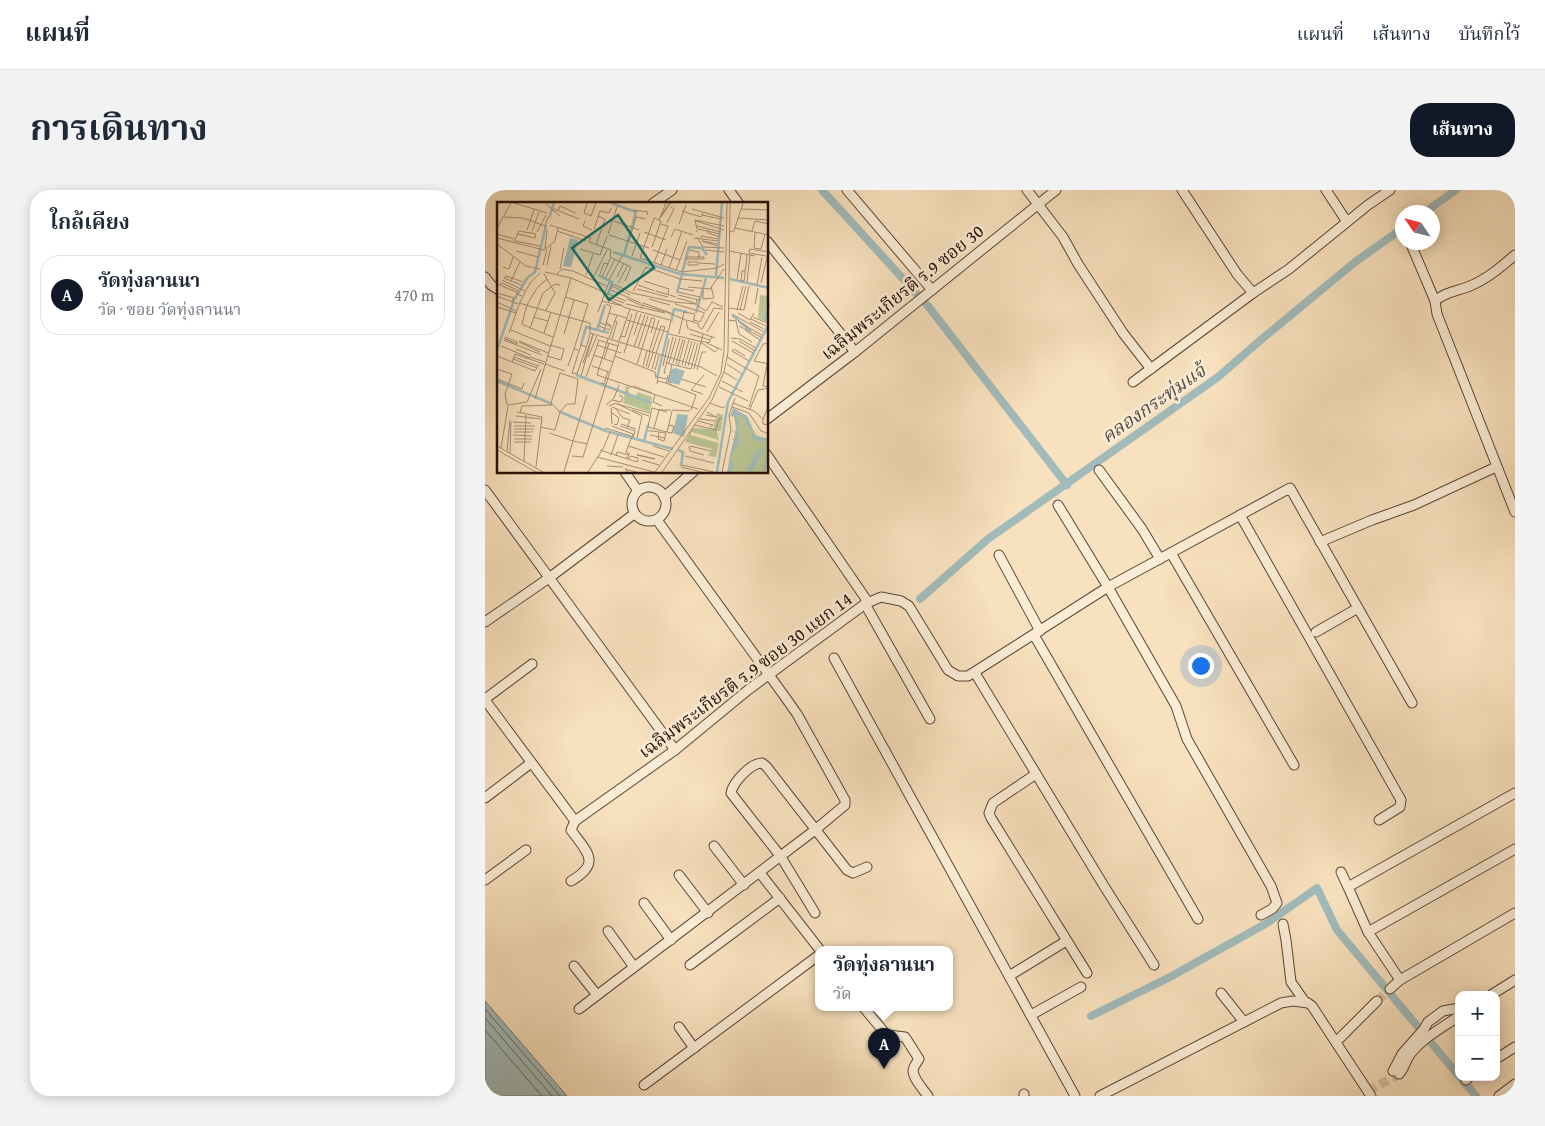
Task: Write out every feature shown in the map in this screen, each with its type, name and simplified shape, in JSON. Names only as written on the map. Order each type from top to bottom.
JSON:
[{"type":"street","points":[[660,194],[672,190]]},
{"type":"street","points":[[729,190],[738,202]]},
{"type":"street","points":[[847,190],[930,292]]},
{"type":"street","points":[[1027,190],[1063,237],[1078,264],[1123,333],[1151,369]]},
{"type":"street","name":"เฉลิมพระเกียรติ ร.9 ซอย 30","points":[[769,417],[855,352],[1056,190]]},
{"type":"street","points":[[1181,190],[1237,274],[1253,293]]},
{"type":"street","points":[[1326,190],[1347,222]]},
{"type":"street","points":[[1133,382],[1253,293],[1289,269],[1390,190]]},
{"type":"street","points":[[769,244],[855,352]]},
{"type":"street","points":[[1413,250],[1435,301],[1437,314],[1515,512]]},
{"type":"street","points":[[1435,301],[1441,296],[1486,278],[1515,255]]},
{"type":"street","points":[[485,277],[497,288]]},
{"type":"street","points":[[769,458],[866,603],[931,719]]},
{"type":"street","points":[[1320,542],[1372,520],[1415,505],[1496,467]]},
{"type":"street","points":[[1099,470],[1142,530],[1160,559]]},
{"type":"street","points":[[626,474],[638,490]]},
{"type":"street","points":[[664,497],[691,474]]},
{"type":"street","points":[[649,487],[654,488],[659,490],[664,497],[665,511],[657,520],[647,522],[637,518],[634,514],[631,504],[638,490],[649,487]]},
{"type":"street","points":[[1154,965],[975,673],[1108,587],[1290,488],[1412,703]]},
{"type":"street","points":[[485,490],[675,750]]},
{"type":"street","points":[[1058,505],[1108,587],[1176,706],[1187,739],[1271,886],[1277,903],[1272,909],[1261,915]]},
{"type":"street","points":[[485,622],[549,578],[634,514]]},
{"type":"street","points":[[1240,515],[1401,800],[1400,807],[1379,820]]},
{"type":"street","points":[[579,1009],[781,857],[843,808],[845,800],[797,714],[657,520]]},
{"type":"street","points":[[1171,553],[1294,765]]},
{"type":"street","points":[[999,556],[1037,633],[1198,919]]},
{"type":"street","name":"เฉลิมพระเกียรติ ร.9 ซอย 30 แยก 14","points":[[575,821],[675,750],[768,675],[866,603],[881,597],[901,601],[909,606],[948,670],[953,674],[963,677],[975,673]]},
{"type":"street","points":[[1316,632],[1358,608]]},
{"type":"street","points":[[834,658],[1075,1096]]},
{"type":"street","points":[[532,664],[485,699],[575,821],[571,830],[584,848],[589,858],[589,863],[587,869],[571,881]]},
{"type":"street","points":[[485,798],[531,763]]},
{"type":"street","points":[[815,913],[781,857],[731,793],[734,784],[754,765],[762,763],[766,766],[847,870],[853,873],[867,867]]},
{"type":"street","points":[[1036,774],[993,803],[989,813],[1087,973]]},
{"type":"street","points":[[1348,887],[1515,793]]},
{"type":"street","points":[[714,846],[744,885]]},
{"type":"street","points":[[1368,932],[1515,849]]},
{"type":"street","points":[[485,880],[527,850]]},
{"type":"street","points":[[1341,872],[1368,932],[1399,980]]},
{"type":"street","points":[[760,873],[817,946]]},
{"type":"street","points":[[679,875],[708,913]]},
{"type":"street","points":[[690,965],[780,898]]},
{"type":"street","points":[[644,903],[671,940]]},
{"type":"street","points":[[1389,989],[1399,980],[1515,913]]},
{"type":"street","points":[[1283,924],[1291,982],[1305,1002]]},
{"type":"street","points":[[608,931],[634,967]]},
{"type":"street","points":[[1009,976],[1063,943]]},
{"type":"street","points":[[644,1085],[815,958]]},
{"type":"street","points":[[574,966],[597,995]]},
{"type":"street","points":[[1497,991],[1515,980]]},
{"type":"street","points":[[1031,1015],[1081,988]]},
{"type":"street","points":[[1221,993],[1244,1022]]},
{"type":"street","points":[[1100,1096],[1113,1094],[1244,1022],[1281,1003],[1293,1001],[1305,1002],[1312,1006],[1336,1042],[1366,1094]]},
{"type":"street","points":[[1336,1042],[1377,1001]]},
{"type":"street","points":[[1427,1032],[1429,1022],[1436,1015],[1455,1009]]},
{"type":"street","points":[[868,1011],[888,1035],[901,1035],[908,1040],[919,1056],[913,1073],[917,1082],[928,1096]]},
{"type":"street","points":[[1396,1073],[1402,1054],[1427,1032],[1455,1018]]},
{"type":"street","points":[[679,1027],[694,1048]]},
{"type":"street","points":[[1500,1056],[1515,1047]]},
{"type":"street","points":[[1499,1096],[1515,1084]]},
{"type":"water","points":[[485,1001],[567,1096],[485,1096]]},
{"type":"waterway","points":[[822,190],[928,306],[1067,485]]},
{"type":"waterway","name":"คลองกระทุ่มแจ้","points":[[1435,205],[1456,190]]},
{"type":"waterway","name":"คลองกระทุ่มแจ้","points":[[920,599],[988,539],[1218,377],[1355,262],[1395,234]]},
{"type":"waterway","points":[[1091,1016],[1170,977],[1267,923],[1317,888],[1337,930],[1455,1071]]},
{"type":"waterway","points":[[1463,1081],[1476,1096]]},
{"type":"tunnel","points":[[1377,1001],[1390,989]]},
{"type":"tunnel","points":[[1368,1091],[1399,1074]]},
{"type":"place","name":"วัดทุ่งลานนา","points":[[884,1069]]}]
